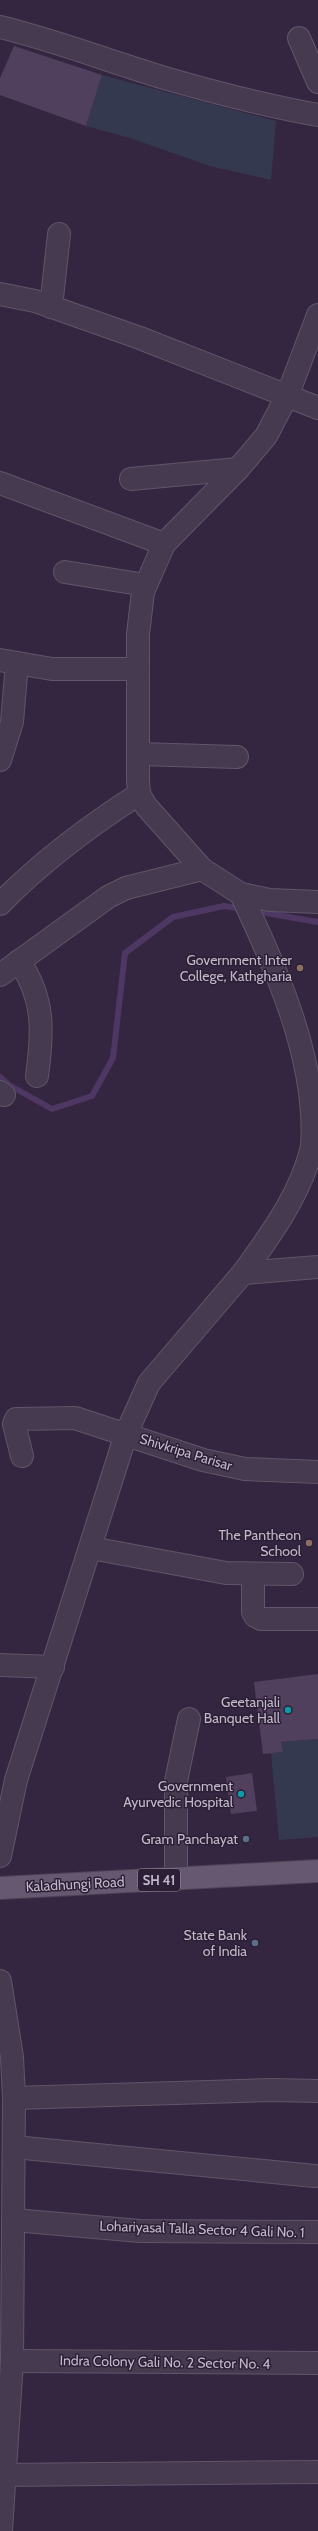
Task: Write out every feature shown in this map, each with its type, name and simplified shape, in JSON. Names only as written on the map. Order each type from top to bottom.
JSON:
[{"type":"main road","name":"Kaladhungi Road","points":[[0,1888],[318,1870]]},
{"type":"street","points":[[0,27],[42,37],[167,78],[271,107],[318,115]]},
{"type":"street","points":[[299,38],[318,82]]},
{"type":"street","points":[[51,307],[59,234]]},
{"type":"street","points":[[0,294],[51,307],[140,338],[288,394],[318,408]]},
{"type":"street","points":[[318,317],[288,394],[266,436],[238,469],[164,544],[145,585],[138,634],[140,754],[139,794],[146,806],[202,869],[241,894],[270,900],[318,902]]},
{"type":"street","points":[[131,479],[238,469]]},
{"type":"street","points":[[0,483],[164,544]]},
{"type":"street","points":[[65,572],[145,585]]},
{"type":"street","points":[[9,662],[52,669],[138,669]]},
{"type":"street","points":[[0,760],[12,722],[18,677],[9,662]]},
{"type":"street","points":[[140,754],[237,757]]},
{"type":"street","points":[[0,904],[19,884],[91,825],[139,794]]},
{"type":"street","points":[[0,975],[108,898],[126,888],[202,869]]},
{"type":"street","points":[[0,1856],[16,1780],[92,1548],[126,1434],[149,1383],[243,1274],[272,1234],[293,1196],[312,1146],[315,1096],[308,1054],[276,965],[241,894]]},
{"type":"street","points":[[19,961],[37,996],[41,1018],[41,1046],[37,1076]]},
{"type":"street","points":[[243,1274],[318,1267]]},
{"type":"street","name":"Shivkripa Parisar","points":[[22,1456],[14,1424],[16,1419],[75,1418],[203,1460],[245,1469],[318,1472]]},
{"type":"street","points":[[92,1548],[226,1574],[292,1574]]},
{"type":"street","points":[[253,1574],[255,1616],[261,1619],[318,1619]]},
{"type":"street","points":[[0,1665],[53,1667]]},
{"type":"street","points":[[176,1879],[176,1781],[189,1719]]},
{"type":"street","points":[[0,1981],[12,2057],[14,2098],[12,2361],[3,2475],[1,2531]]},
{"type":"street","points":[[14,2098],[272,2090],[318,2091]]},
{"type":"street","points":[[14,2147],[315,2176]]},
{"type":"street","name":"Lohariyasal Talla Sector 4 Gali No. 1","points":[[14,2220],[140,2231],[318,2232]]},
{"type":"street","name":"Indra Colony Gali No. 2 Sector No. 4","points":[[12,2361],[318,2364]]},
{"type":"street","points":[[3,2475],[318,2472]]},
{"type":"shaded area","points":[[102,75],[276,121],[271,180],[210,166],[130,138],[86,126]]},
{"type":"shaded area","points":[[318,1739],[318,1837],[279,1840],[271,1753],[283,1752],[281,1742]]},
{"type":"building","points":[[14,46],[102,75],[86,126],[0,95],[0,78]]},
{"type":"building","name":"Geetanjali Banquet Hall","points":[[318,1674],[318,1739],[281,1742],[283,1752],[263,1754],[254,1682]]},
{"type":"building","name":"Government Ayurvedic Hospital","points":[[252,1773],[257,1811],[231,1814],[226,1777]]},
{"type":"waterway","points":[[0,1077],[9,1085],[52,1109],[92,1096],[113,1058],[125,953],[173,917],[224,906],[243,909]]},
{"type":"waterway","points":[[254,911],[318,922]]},
{"type":"place","name":"Government Inter College, Kathgharia","points":[[300,968]]},
{"type":"place","name":"The Pantheon School","points":[[309,1543]]},
{"type":"place","name":"Geetanjali Banquet Hall","points":[[288,1710]]},
{"type":"place","name":"Government Ayurvedic Hospital","points":[[241,1794]]},
{"type":"place","name":"Gram Panchayat","points":[[246,1839]]},
{"type":"place","name":"State Bank of India","points":[[255,1943]]}]
